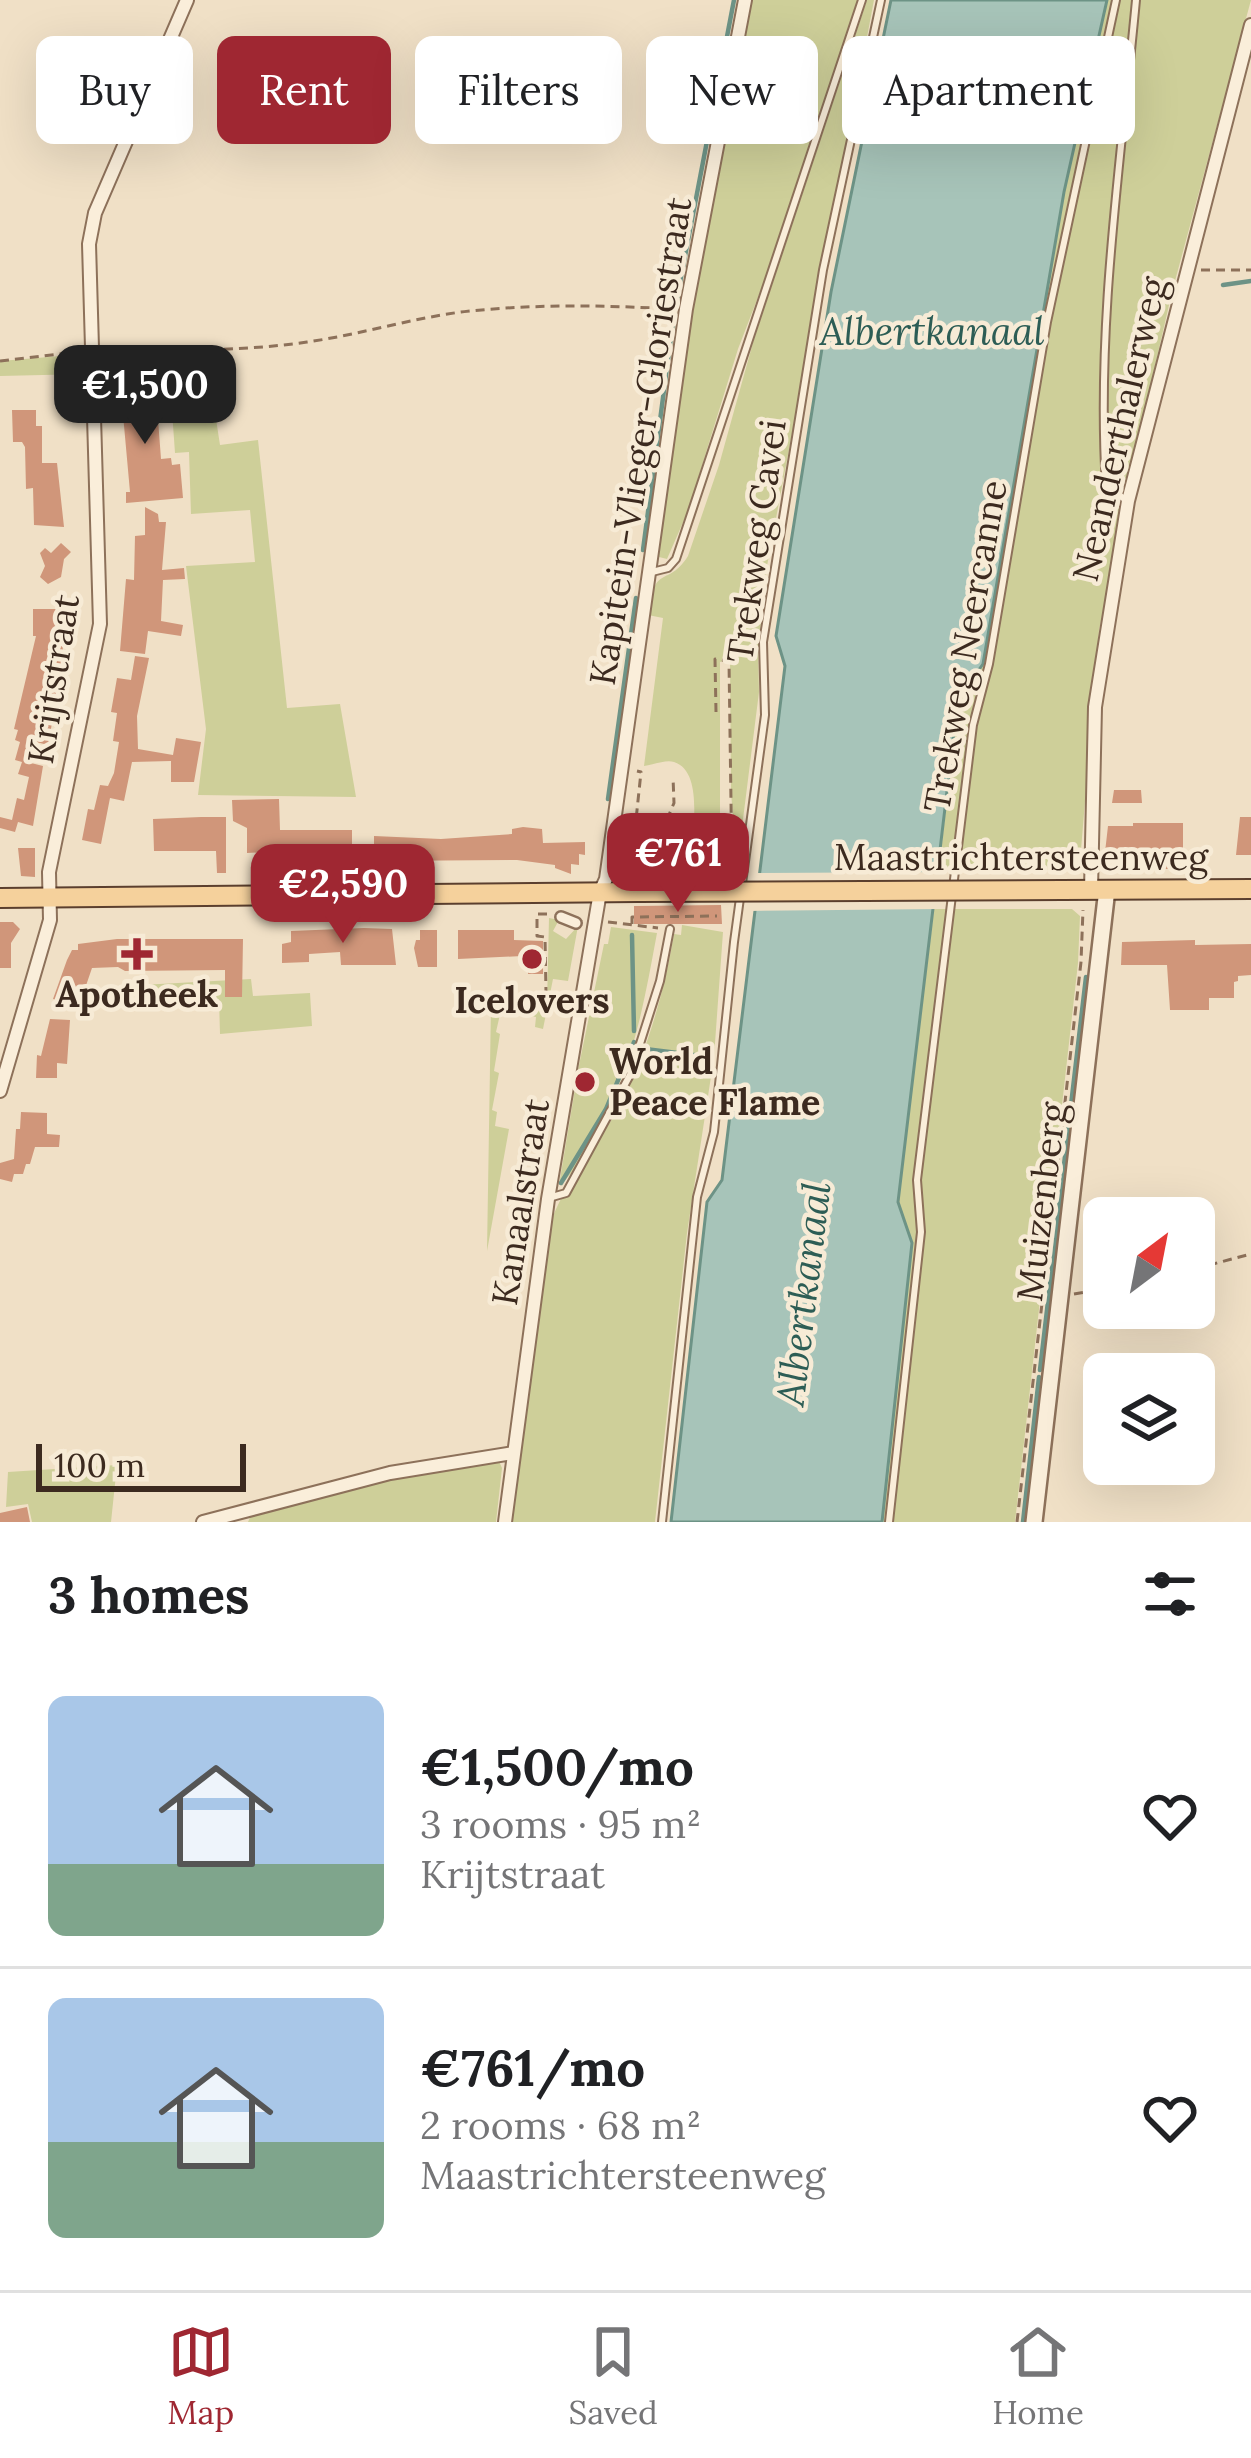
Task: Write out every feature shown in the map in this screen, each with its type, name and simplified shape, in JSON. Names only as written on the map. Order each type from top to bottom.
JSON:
[{"type":"main road","name":"Maastrichtersteenweg","points":[[0,898],[600,892],[633,886],[1251,889]]},
{"type":"street","name":"Krijtstraat","points":[[0,1090],[50,920],[49,872],[100,624],[89,244],[94,214],[187,0]]},
{"type":"street","name":"Kapitein-Vlieger-Gloriestraat","points":[[600,892],[606,879],[686,309],[745,0]]},
{"type":"street","name":"Neanderthalerweg","points":[[1099,890],[1090,853],[1095,707],[1128,501],[1251,25]]},
{"type":"street","name":"Muizenberg","points":[[1034,1522],[1061,1295],[1099,890]]},
{"type":"street","name":"Kanaalstraat","points":[[506,1522],[548,1198],[600,892]]},
{"type":"street","points":[[561,917],[576,923]]},
{"type":"street","points":[[203,1522],[240,1517],[390,1473],[513,1453]]},
{"type":"lane","points":[[648,573],[668,568],[676,559],[862,0]]},
{"type":"lane","name":"Trekweg Cavei","points":[[662,1522],[697,1196],[714,1132],[765,715],[763,642],[824,270],[881,0]]},
{"type":"lane","name":"Trekweg Neercanne","points":[[889,1522],[921,1232],[917,1180],[973,725],[989,664],[1047,322],[1116,0]]},
{"type":"lane","points":[[1128,501],[1106,486],[1103,444],[1107,298],[1136,0]]},
{"type":"lane","points":[[548,1198],[566,1193],[630,1075],[660,981],[663,928]]},
{"type":"path","points":[[1187,271],[1251,270]]},
{"type":"path","points":[[0,361],[93,350],[244,349],[497,309],[589,305],[686,309]]},
{"type":"path","points":[[716,712],[715,659],[729,661],[731,875],[743,875]]},
{"type":"path","points":[[621,879],[635,771],[641,772],[633,886]]},
{"type":"path","points":[[662,880],[671,866],[661,834],[674,802],[674,777]]},
{"type":"path","name":"Muizenberg","points":[[1017,1522],[1082,962],[1083,910],[1077,908]]},
{"type":"path","points":[[558,1002],[546,993],[545,937],[537,937],[536,914],[561,917]]},
{"type":"path","points":[[609,922],[663,928],[661,914],[670,914]]},
{"type":"path","points":[[632,926],[632,917],[717,916]]},
{"type":"path","points":[[654,919],[707,919]]},
{"type":"path","points":[[1215,1263],[1251,1254]]},
{"type":"path","points":[[1061,1295],[1083,1292]]},
{"type":"green space","points":[[748,0],[858,0],[846,36],[842,36],[818,120],[818,36],[741,36]]},
{"type":"green space","points":[[867,0],[874,0],[867,36],[855,36]]},
{"type":"green space","points":[[1107,0],[1251,0],[1172,292],[1129,479],[1115,486],[1107,472],[1098,471],[1093,484],[1121,510],[1121,530],[1099,630],[1081,850],[1072,870],[939,870],[958,699],[983,664],[1075,144],[1135,144],[1135,36],[1099,36]]},
{"type":"green space","points":[[842,75],[842,144],[847,144],[767,566],[758,649],[759,692],[737,867],[730,659],[720,662],[720,837],[706,833],[693,837],[694,795],[688,774],[671,761],[644,766],[663,618],[648,615],[658,581],[688,556]]},
{"type":"green space","points":[[721,144],[810,144],[738,349],[688,511],[667,559],[655,556],[693,289]]},
{"type":"green space","points":[[85,354],[86,374],[0,376],[0,361]]},
{"type":"green space","points":[[206,354],[220,445],[258,440],[287,708],[340,704],[356,797],[198,795],[206,729],[186,566],[255,562],[250,510],[191,514],[189,452],[175,453],[168,355]]},
{"type":"green space","points":[[934,909],[1072,909],[1080,916],[1015,1522],[882,1522],[912,1243],[898,1202]]},
{"type":"green space","points":[[549,918],[559,920],[553,931],[566,939],[578,926],[568,981],[553,979],[543,1029],[535,1027],[536,1017],[501,1010],[496,1032],[500,1034],[494,1071],[499,1073],[492,1110],[497,1112],[495,1126],[509,1129],[487,1251],[491,1005],[547,1005]]},
{"type":"green space","points":[[682,925],[723,932],[714,1057],[687,1233],[655,1522],[509,1522],[552,1219],[630,1085],[653,1022],[674,934],[681,935]]},
{"type":"green space","points":[[611,927],[657,933],[646,989],[634,1040],[606,1113],[581,1159],[559,1185],[575,1089],[592,1092],[595,1075],[578,1070]]},
{"type":"green space","points":[[251,979],[253,996],[310,993],[312,1026],[220,1034],[219,999],[141,1006],[141,985]]},
{"type":"green space","points":[[484,1458],[498,1459],[502,1468],[496,1522],[248,1522],[252,1513],[272,1507]]},
{"type":"green space","points":[[117,1465],[111,1522],[32,1522],[28,1504],[6,1507],[8,1472]]},
{"type":"water","name":"Albertkanaal","points":[[891,0],[1107,0],[1099,36],[884,36]]},
{"type":"water","name":"Albertkanaal","points":[[861,144],[1075,144],[983,664],[958,699],[898,1202],[912,1243],[882,1522],[671,1522],[707,1202],[722,1180],[785,666],[776,636],[831,292]]},
{"type":"pier","points":[[945,872],[940,909],[749,911],[753,873]]},
{"type":"building","points":[[140,368],[144,407],[157,406],[161,459],[180,464],[183,498],[126,503],[126,492],[130,492],[119,370]]},
{"type":"building","points":[[12,410],[36,410],[36,426],[42,426],[42,463],[57,463],[64,527],[34,525],[33,488],[26,489],[25,447],[13,442]]},
{"type":"building","points":[[145,507],[158,514],[159,522],[166,522],[162,570],[184,568],[185,579],[163,580],[161,621],[183,625],[181,636],[148,631],[145,654],[120,651],[126,579],[134,580],[135,536],[145,535]]},
{"type":"building","points":[[61,543],[71,552],[64,559],[61,577],[48,584],[40,577],[45,566],[40,553],[45,548],[51,553]]},
{"type":"building","points":[[33,609],[62,609],[63,663],[48,745],[36,742],[31,763],[43,766],[33,826],[18,822],[15,832],[0,828],[0,817],[12,820],[17,798],[24,800],[29,777],[18,774],[22,762],[15,760],[20,742],[15,740],[18,730],[14,729],[36,636]]},
{"type":"building","points":[[135,656],[149,658],[137,716],[138,749],[173,755],[176,738],[201,742],[194,782],[171,782],[171,761],[132,762],[124,801],[110,798],[101,844],[82,840],[88,809],[94,810],[100,785],[108,786],[114,773],[119,742],[113,741],[117,713],[111,712],[117,678],[131,680]]},
{"type":"building","points":[[1114,790],[1141,790],[1142,803],[1112,803]]},
{"type":"building","points":[[279,799],[280,830],[352,830],[352,861],[293,861],[293,851],[247,853],[247,828],[233,821],[232,800]]},
{"type":"building","points":[[226,817],[226,873],[217,873],[216,851],[154,851],[153,819]]},
{"type":"building","points":[[1240,817],[1251,817],[1251,855],[1236,855]]},
{"type":"building","points":[[1183,823],[1183,857],[1174,857],[1174,869],[1134,869],[1134,860],[1104,861],[1108,826]]},
{"type":"building","points":[[512,829],[542,829],[543,843],[585,842],[585,855],[579,854],[579,865],[571,864],[571,874],[555,865],[517,860],[374,861],[374,836],[441,839],[512,834]]},
{"type":"building","points":[[18,848],[35,848],[35,877],[21,876]]},
{"type":"building","points":[[694,857],[709,858],[708,874],[721,874],[721,878],[634,879],[634,874],[692,873]]},
{"type":"building","points":[[721,905],[722,924],[634,924],[634,906]]},
{"type":"building","points":[[0,922],[13,922],[20,929],[11,943],[11,968],[0,968]]},
{"type":"building","points":[[392,929],[396,965],[341,965],[340,952],[309,954],[309,962],[282,963],[282,944],[291,942],[291,931]]},
{"type":"building","points":[[420,930],[437,930],[437,967],[418,967],[414,948]]},
{"type":"building","points":[[458,930],[514,930],[514,940],[543,941],[543,974],[528,974],[528,962],[522,962],[522,956],[458,959]]},
{"type":"building","points":[[117,939],[243,939],[242,997],[225,997],[225,970],[125,971],[118,967],[92,968],[79,1006],[53,999],[78,944]]},
{"type":"building","points":[[1195,940],[1195,945],[1251,944],[1251,975],[1238,976],[1234,998],[1209,998],[1209,1010],[1170,1010],[1167,965],[1121,965],[1122,942]]},
{"type":"building","points":[[50,1019],[70,1020],[67,1064],[57,1063],[57,1078],[36,1078],[37,1055],[41,1056]]},
{"type":"building","points":[[21,1112],[47,1113],[47,1134],[60,1135],[59,1147],[35,1147],[30,1164],[23,1174],[14,1174],[12,1182],[0,1179],[0,1163],[14,1159]]},
{"type":"building","points":[[27,1507],[30,1522],[0,1522],[0,1513]]},
{"type":"waterway","points":[[677,298],[734,0]]},
{"type":"waterway","points":[[1223,285],[1251,281]]},
{"type":"waterway","points":[[643,550],[674,314]]},
{"type":"waterway","points":[[608,799],[636,598]]},
{"type":"waterway","points":[[632,935],[634,1031]]},
{"type":"waterway","points":[[1040,1370],[1086,977]]},
{"type":"waterway","points":[[561,1183],[606,1109],[634,1042]]},
{"type":"waterway","points":[[645,1049],[710,1057]]},
{"type":"waterway","points":[[1023,1522],[1039,1377]]},
{"type":"place","name":"Apotheek","points":[[137,954]]},
{"type":"place","name":"Icelovers","points":[[532,959]]},
{"type":"place","name":"World Peace Flame","points":[[585,1082]]}]
